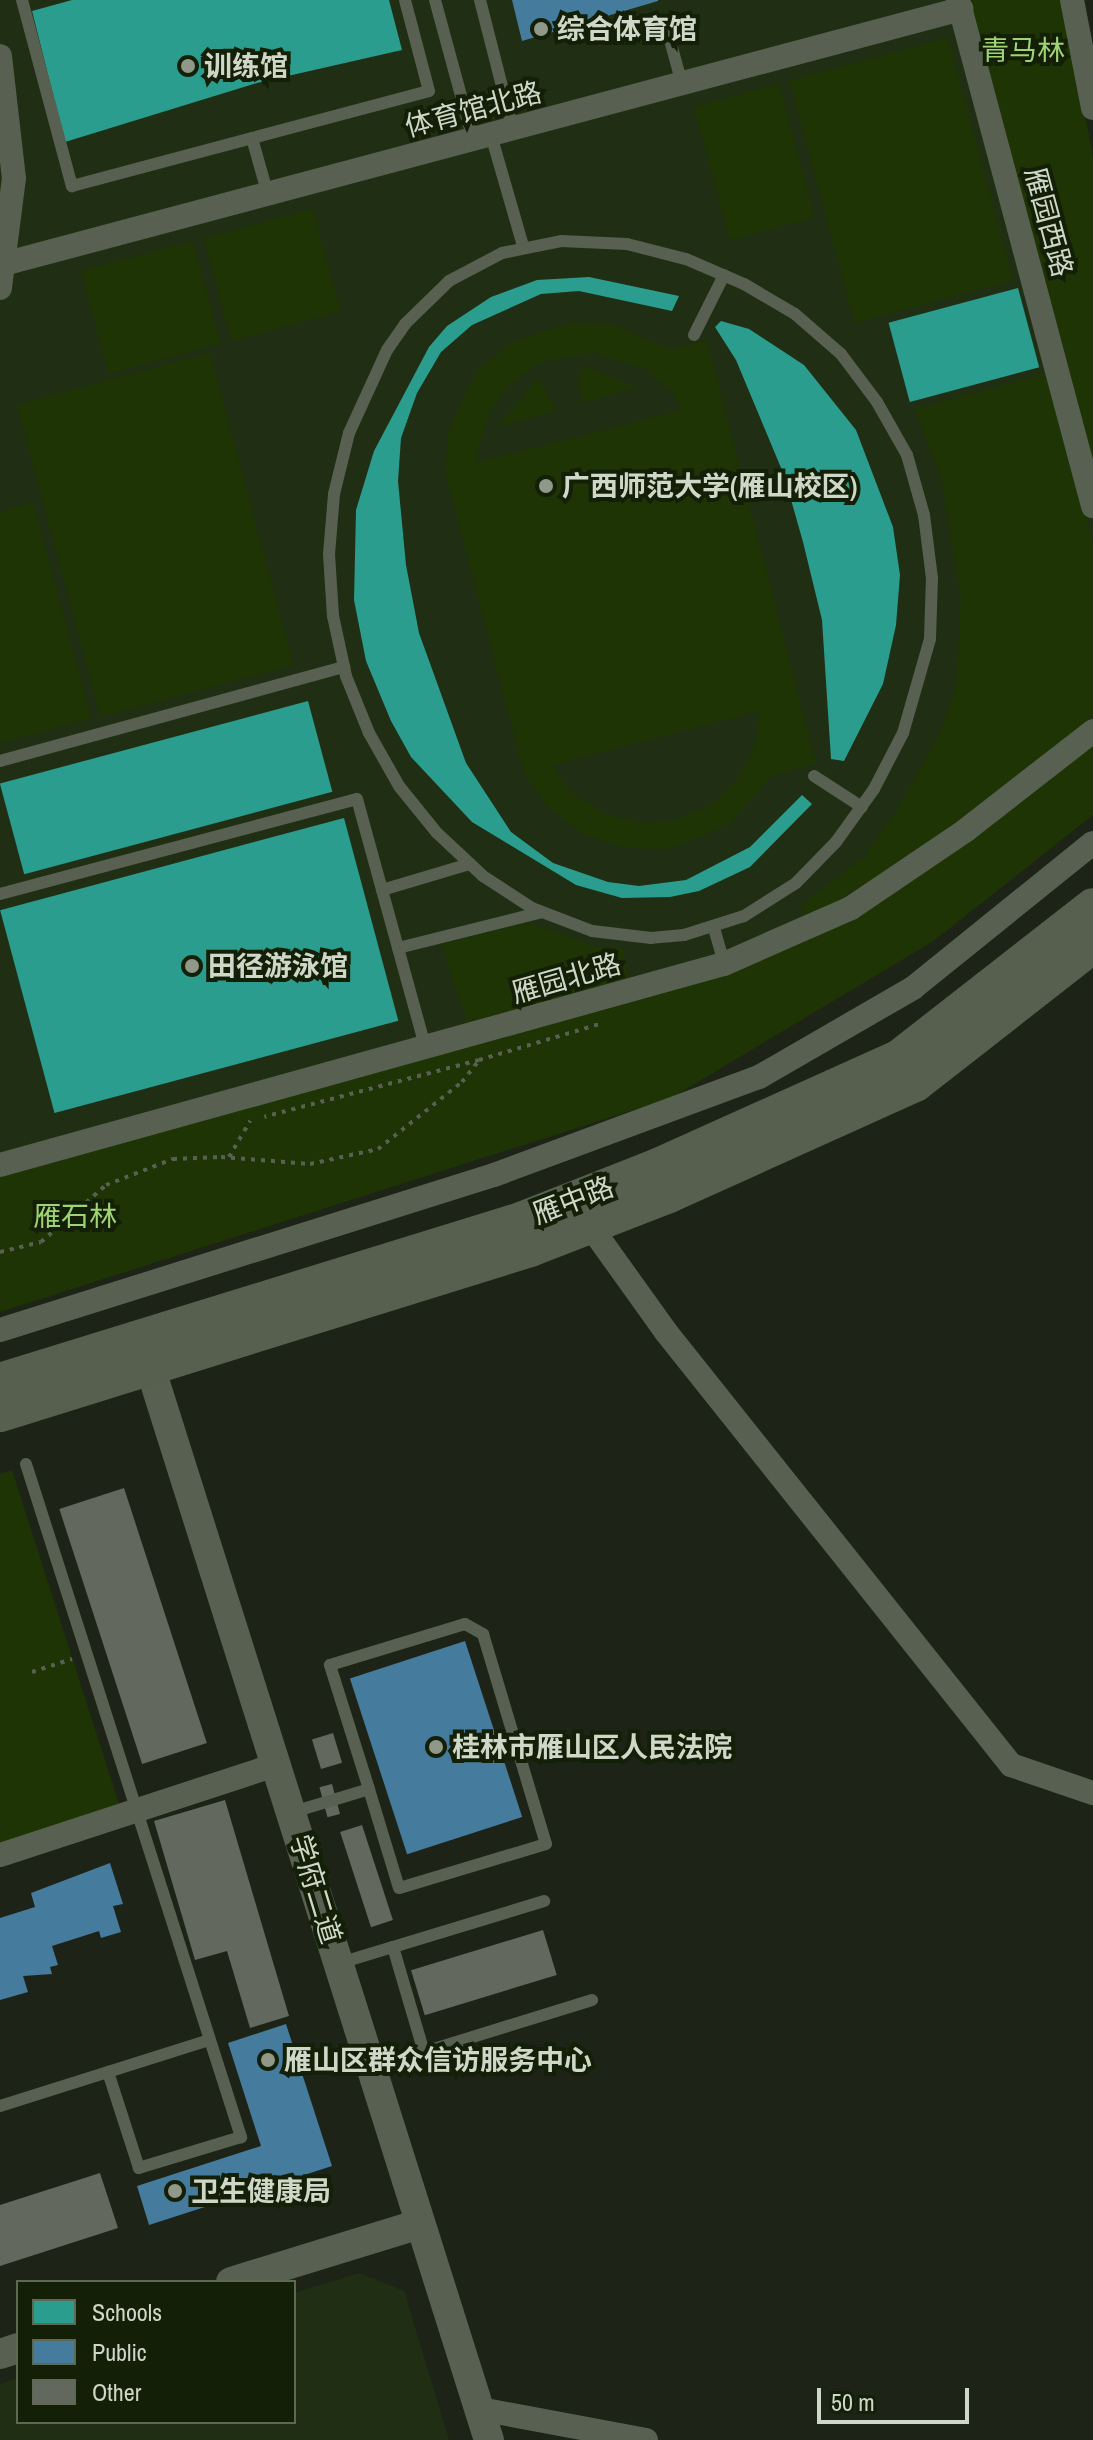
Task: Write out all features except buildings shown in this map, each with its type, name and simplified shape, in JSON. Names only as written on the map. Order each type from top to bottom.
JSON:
[{"type":"main road","name":"雁中路","points":[[581,1212],[900,1058],[1093,907]]},
{"type":"main road","name":"雁中路","points":[[0,1413],[145,1353],[581,1212],[915,1083],[1093,944]]},
{"type":"main road","name":"雁中路","points":[[0,1382],[145,1353]]},
{"type":"street","points":[[1072,0],[1093,108]]},
{"type":"street","name":"体育馆北路","points":[[1,273],[268,195],[682,84],[960,4]]},
{"type":"street","name":"雁园西路","points":[[960,4],[1093,506]]},
{"type":"street","points":[[0,56],[14,178],[1,273]]},
{"type":"street","name":"雁园北路","points":[[0,1165],[724,964],[851,908],[966,830],[1093,731]]},
{"type":"street","points":[[0,1330],[494,1175],[759,1077],[913,988],[1093,843]]},
{"type":"street","points":[[581,1212],[666,1332],[1011,1765],[1092,1792]]},
{"type":"street","name":"学府二道","points":[[145,1353],[278,1764],[419,2224],[489,2440]]},
{"type":"street","points":[[0,1855],[278,1764]]},
{"type":"street","points":[[237,2280],[419,2224]]},
{"type":"street","points":[[480,2409],[646,2440]]},
{"type":"lane","points":[[22,0],[72,186],[429,91],[405,0]]},
{"type":"lane","points":[[435,0],[492,135],[523,246]]},
{"type":"lane","points":[[480,0],[492,135]]},
{"type":"lane","points":[[668,33],[682,84]]},
{"type":"lane","points":[[252,138],[268,195]]},
{"type":"lane","points":[[561,241],[627,244],[724,275],[795,314],[841,354],[877,402],[907,455],[924,515],[932,578],[930,639],[903,733],[862,807],[796,883],[767,903],[714,928],[651,938],[623,936],[542,912],[470,864],[399,786],[369,733],[344,667],[329,554],[334,494],[349,433],[367,390],[387,350],[424,303],[449,281],[523,246],[561,241]]},
{"type":"lane","points":[[694,335],[724,275]]},
{"type":"lane","points":[[0,761],[344,667]]},
{"type":"lane","points":[[814,776],[862,807]]},
{"type":"lane","points":[[0,894],[357,799],[426,1049]]},
{"type":"lane","points":[[382,890],[470,864]]},
{"type":"lane","points":[[398,948],[542,912]]},
{"type":"lane","points":[[714,928],[724,964]]},
{"type":"lane","points":[[26,1464],[241,2137],[139,2168],[108,2072]]},
{"type":"lane","points":[[465,1624],[483,1634],[546,1844],[399,1888],[369,1789],[330,1665],[465,1624]]},
{"type":"lane","points":[[293,1812],[369,1789]]},
{"type":"lane","points":[[339,1964],[544,1901]]},
{"type":"lane","points":[[393,1947],[424,2052],[592,2000]]},
{"type":"lane","points":[[0,2106],[209,2040]]},
{"type":"path","points":[[0,1252],[41,1242],[106,1185],[138,1170],[173,1159],[229,1157],[310,1164],[378,1149],[462,1082],[479,1060],[241,1123]]},
{"type":"path","points":[[229,1157],[250,1121]]},
{"type":"path","points":[[32,1672],[86,1655]]},
{"type":"shaded area","name":"广西师范大学(雁山校区)","points":[[0,0],[1064,0],[1093,158],[1093,815],[932,942],[0,1312]]},
{"type":"shaded area","points":[[359,2273],[404,2291],[449,2440],[0,2440],[0,2384],[16,2379],[16,2424],[296,2424],[296,2292]]},
{"type":"green space","name":"青马林","points":[[958,0],[1064,0],[1093,158],[1093,506]]},
{"type":"green space","points":[[948,38],[1013,280],[855,323],[790,80]]},
{"type":"green space","points":[[779,84],[815,217],[730,240],[694,107]]},
{"type":"green space","points":[[313,209],[340,311],[231,341],[204,238]]},
{"type":"green space","points":[[193,241],[220,343],[108,373],[81,271]]},
{"type":"green space","points":[[574,322],[617,326],[671,350],[707,340],[816,764],[772,775],[730,824],[669,849],[625,848],[584,834],[549,808],[524,773],[445,471],[449,428],[478,370],[512,342]],"holes":[[[594,353],[646,369],[673,393],[683,410],[475,463],[489,412],[511,383],[541,362]],[[760,711],[754,748],[737,780],[710,805],[677,820],[641,823],[605,814],[574,795],[551,765]]]},
{"type":"green space","points":[[210,353],[294,665],[100,717],[17,405]]},
{"type":"green space","points":[[583,366],[638,387],[582,403],[578,384]]},
{"type":"green space","points":[[1047,373],[1093,542],[1093,713],[1068,740],[897,865],[808,918],[800,906],[864,857],[897,810],[939,735],[956,686],[961,599],[941,477],[915,409]]},
{"type":"green space","points":[[538,378],[557,411],[497,427]]},
{"type":"green space","points":[[33,502],[91,718],[0,743],[0,512]]},
{"type":"green space","name":"雁石林","points":[[1093,731],[1093,815],[932,942],[671,1098],[0,1312],[0,1165],[472,1036],[851,908]]},
{"type":"green space","points":[[530,923],[596,947],[623,947],[629,983],[468,1027],[442,944]]},
{"type":"green space","points":[[12,1470],[120,1807],[0,1844],[0,1474]]},
{"type":"place","name":"综合体育馆","points":[[541,29]]},
{"type":"place","name":"训练馆","points":[[188,66]]},
{"type":"place","name":"广西师范大学(雁山校区)","points":[[546,486]]},
{"type":"place","name":"田径游泳馆","points":[[192,966]]},
{"type":"place","name":"桂林市雁山区人民法院","points":[[436,1747]]},
{"type":"place","name":"雁山区群众信访服务中心","points":[[268,2060]]},
{"type":"place","name":"卫生健康局","points":[[175,2191]]}]
